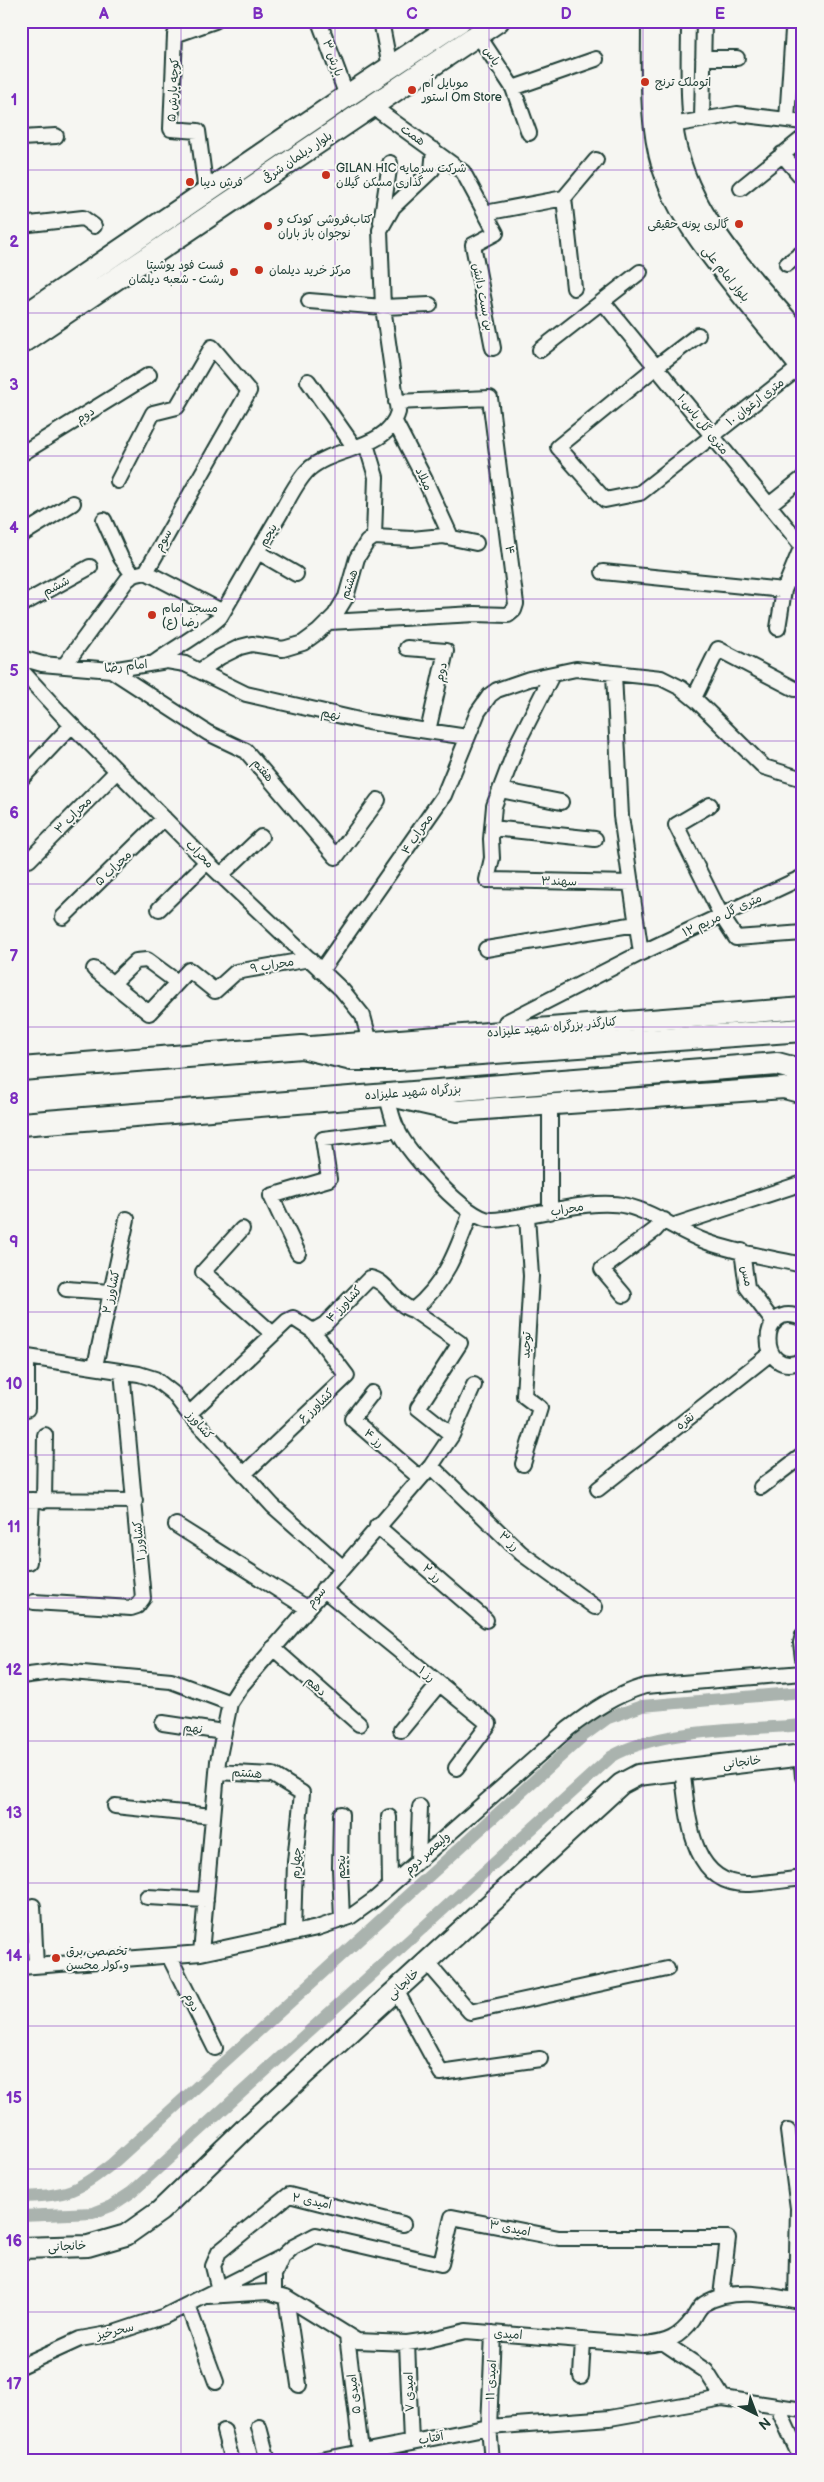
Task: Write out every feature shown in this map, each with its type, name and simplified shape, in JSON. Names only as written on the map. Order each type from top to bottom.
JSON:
[{"type":"highway","points":[[21,1069],[302,1047],[338,1057],[389,1059],[803,1030]]},
{"type":"highway","name":"بزرگراه شهید علیزاده","points":[[21,1124],[776,1064],[792,1068],[803,1076]]},
{"type":"highway","points":[[21,1110],[70,1110],[93,1117]]},
{"type":"main road","name":"بلوار دیلمان شرقی","points":[[21,318],[346,96],[460,21]]},
{"type":"main road","name":"بلوار دیلمان شرقی","points":[[21,343],[498,21]]},
{"type":"main road","name":"بلوار امام علی","points":[[652,21],[652,79],[656,140],[663,169],[677,204],[698,240],[802,367]]},
{"type":"main road","name":"بلوار امام علی","points":[[670,21],[672,125],[680,163],[696,202],[726,246],[803,340]]},
{"type":"main road","points":[[346,96],[372,106]]},
{"type":"main road","name":"کنارگذر بزرگراه شهید علیزاده","points":[[302,1047],[803,1008]]},
{"type":"main road","points":[[386,1094],[457,1111],[784,1088],[803,1093]]},
{"type":"main road","name":"خانجانی","points":[[21,2248],[88,2246],[126,2235],[160,2211],[396,1990],[621,1784],[638,1775],[802,1755]]},
{"type":"street","name":"کوچه بارش ۵","points":[[206,192],[198,131],[171,129],[175,35],[215,21]]},
{"type":"street","name":"بارش ۳","points":[[319,21],[346,96]]},
{"type":"street","points":[[381,21],[390,67]]},
{"type":"street","points":[[702,120],[704,21]]},
{"type":"street","points":[[787,120],[792,30]]},
{"type":"street","name":"یاس","points":[[478,35],[513,88],[529,133]]},
{"type":"street","points":[[703,58],[737,58]]},
{"type":"street","points":[[513,88],[596,59]]},
{"type":"street","name":"همت","points":[[372,106],[463,172],[496,233],[473,245]]},
{"type":"street","points":[[672,125],[737,114],[803,122]]},
{"type":"street","points":[[21,138],[56,136]]},
{"type":"street","points":[[741,188],[803,138]]},
{"type":"street","points":[[380,230],[393,207],[432,170],[435,162],[434,150]]},
{"type":"street","points":[[782,154],[803,180]]},
{"type":"street","points":[[485,214],[564,198],[596,160]]},
{"type":"street","points":[[390,162],[380,230],[383,307],[398,412],[395,422]]},
{"type":"street","points":[[564,198],[574,288]]},
{"type":"street","points":[[21,225],[84,218],[94,226]]},
{"type":"street","name":"بن بست دانش","points":[[473,245],[493,348]]},
{"type":"street","points":[[787,264],[803,252]]},
{"type":"street","points":[[540,350],[640,272]]},
{"type":"street","points":[[309,301],[383,307],[430,305]]},
{"type":"street","name":"۱۰متری گل یاس","points":[[603,302],[802,547]]},
{"type":"street","points":[[656,367],[698,335]]},
{"type":"street","name":"سوم","points":[[64,666],[127,580],[139,574],[243,397],[249,391],[212,347],[177,407],[153,413],[118,481]]},
{"type":"street","name":"۱۰ متری ارغوان","points":[[656,367],[558,447],[604,500],[640,493],[802,367]]},
{"type":"street","name":"دوم","points":[[21,454],[149,375]]},
{"type":"street","points":[[308,381],[360,446],[376,477],[374,537],[412,539],[443,536],[476,543]]},
{"type":"street","name":"۴","points":[[329,622],[475,614],[508,615],[514,610],[515,595],[490,398],[396,402]]},
{"type":"street","name":"پنجم","points":[[154,663],[183,642],[203,633],[223,612],[308,470],[360,446],[387,430],[395,422]]},
{"type":"street","name":"میلاد","points":[[395,422],[425,480],[451,537]]},
{"type":"street","points":[[769,505],[803,478]]},
{"type":"street","points":[[21,535],[73,503]]},
{"type":"street","points":[[104,520],[121,558],[139,574],[223,612]]},
{"type":"street","name":"هشتم","points":[[201,670],[220,656],[240,647],[252,644],[283,649],[303,643],[329,622],[346,597],[357,558],[367,542],[374,537]]},
{"type":"street","points":[[778,628],[784,590],[802,547]]},
{"type":"street","points":[[258,552],[296,574]]},
{"type":"street","name":"ششم","points":[[21,604],[90,567]]},
{"type":"street","points":[[603,572],[784,590]]},
{"type":"street","name":"دوم","points":[[407,648],[446,651],[428,732]]},
{"type":"street","points":[[694,698],[718,649],[795,689]]},
{"type":"street","name":"امام رضا","points":[[21,658],[42,664],[111,670],[167,661],[185,664],[201,670]]},
{"type":"street","points":[[595,839],[492,828],[494,806],[519,740],[552,675],[576,669],[660,678],[681,688],[694,698],[764,767],[803,779]]},
{"type":"street","name":"محراب","points":[[21,670],[72,725],[207,862],[342,990],[363,1016],[370,1042]]},
{"type":"street","name":"هفتم","points":[[111,670],[208,733],[246,751],[336,857],[378,800]]},
{"type":"street","name":"نهم","points":[[201,670],[221,684],[246,694],[368,722],[467,738]]},
{"type":"street","points":[[614,674],[621,816],[641,953]]},
{"type":"street","name":"محراب ۴","points":[[321,971],[444,795],[478,712],[490,695],[497,690],[529,679],[552,675]]},
{"type":"street","points":[[21,779],[72,725]]},
{"type":"street","name":"محراب ۳","points":[[29,860],[117,771]]},
{"type":"street","points":[[500,790],[561,802]]},
{"type":"street","points":[[710,805],[676,825],[721,916],[736,938],[803,933]]},
{"type":"street","name":"محراب ۵","points":[[63,917],[164,818]]},
{"type":"street","name":"سهند۳","points":[[492,828],[492,858],[487,880],[630,883]]},
{"type":"street","points":[[221,875],[261,837]]},
{"type":"street","points":[[160,909],[207,862]]},
{"type":"street","name":"۱۲ متری گل مریم","points":[[504,1031],[506,1022],[641,953],[803,878]]},
{"type":"street","points":[[486,949],[636,924]]},
{"type":"street","name":"محراب ۹","points":[[177,982],[188,970],[215,991],[236,972],[310,959]]},
{"type":"street","points":[[94,969],[112,984],[149,1013],[177,982],[147,960],[136,961],[112,984]]},
{"type":"street","name":"محراب","points":[[386,1094],[398,1130],[413,1155],[434,1180],[471,1212],[489,1220],[527,1216],[585,1205],[626,1206],[669,1223],[706,1242],[803,1264]]},
{"type":"street","points":[[550,1109],[550,1212]]},
{"type":"street","points":[[298,1253],[271,1196],[329,1179],[323,1139],[398,1130]]},
{"type":"street","points":[[624,1295],[602,1269],[655,1230],[669,1223],[803,1183]]},
{"type":"street","points":[[452,1435],[418,1408],[460,1342],[413,1310],[436,1288],[455,1256],[471,1212]]},
{"type":"street","name":"توحید","points":[[523,1464],[540,1408],[524,1396],[531,1276],[527,1216]]},
{"type":"street","name":"کشاورز ۲","points":[[95,1366],[127,1218]]},
{"type":"street","points":[[242,1229],[203,1272],[273,1334]]},
{"type":"street","name":"مس","points":[[742,1251],[747,1287],[774,1323]]},
{"type":"street","name":"کشاورز ۴","points":[[189,1414],[287,1321],[293,1318],[313,1331],[325,1324],[370,1278],[378,1279],[400,1304],[413,1310]]},
{"type":"street","points":[[66,1289],[111,1292]]},
{"type":"street","points":[[802,1361],[795,1363],[782,1362],[771,1354],[767,1338],[774,1323],[785,1316],[803,1319]]},
{"type":"street","name":"کشاورز ۶","points":[[244,1474],[347,1376],[313,1331]]},
{"type":"street","name":"نقره","points":[[598,1489],[771,1354]]},
{"type":"street","points":[[24,1356],[27,1409]]},
{"type":"street","name":"کشاورز","points":[[24,1356],[95,1366],[155,1379],[173,1393],[189,1414],[273,1506],[342,1566]]},
{"type":"street","name":"کشاورز ۱","points":[[34,1602],[131,1608],[137,1606],[143,1598],[144,1590],[122,1371]]},
{"type":"street","name":"سوم","points":[[201,1953],[217,1772],[223,1732],[230,1703],[240,1686],[342,1566],[431,1466],[452,1435],[474,1385]]},
{"type":"street","name":"رز ۴","points":[[372,1393],[352,1419],[420,1478]]},
{"type":"street","points":[[29,1562],[33,1500],[44,1435]]},
{"type":"street","points":[[761,1487],[803,1455]]},
{"type":"street","name":"رز ۳","points":[[431,1466],[521,1553],[595,1606]]},
{"type":"street","points":[[33,1500],[135,1501]]},
{"type":"street","points":[[176,1525],[307,1608]]},
{"type":"street","name":"رز ۲","points":[[377,1526],[486,1620]]},
{"type":"street","name":"رز ۱","points":[[323,1589],[489,1724],[456,1768]]},
{"type":"street","points":[[803,1635],[801,1644],[803,1659]]},
{"type":"street","name":"دهم","points":[[273,1648],[359,1724]]},
{"type":"street","points":[[21,1676],[61,1671],[170,1681],[230,1703]]},
{"type":"street","name":"ولیعصر دوم","points":[[21,1968],[201,1953],[317,1928],[350,1917],[375,1900],[568,1729],[602,1704],[623,1692],[645,1686],[803,1673]]},
{"type":"street","points":[[401,1730],[439,1684]]},
{"type":"street","name":"نهم","points":[[163,1723],[223,1732]]},
{"type":"street","points":[[802,1755],[803,1777]]},
{"type":"street","points":[[682,1769],[693,1841],[700,1857],[710,1870],[724,1880],[744,1884],[803,1878]]},
{"type":"street","name":"هشتم","points":[[217,1772],[274,1775],[302,1793]]},
{"type":"street","name":"چهارم","points":[[293,1932],[295,1862],[302,1793]]},
{"type":"street","points":[[115,1806],[212,1816]]},
{"type":"street","points":[[418,1860],[420,1807]]},
{"type":"street","name":"پنجم","points":[[341,1814],[340,1868],[342,1920]]},
{"type":"street","points":[[389,1817],[390,1886]]},
{"type":"street","points":[[147,1897],[206,1900]]},
{"type":"street","points":[[32,1906],[36,1966]]},
{"type":"street","name":"دوم","points":[[169,1956],[215,2048]]},
{"type":"street","points":[[427,1962],[470,2012],[667,1969]]},
{"type":"street","points":[[396,1990],[441,2073],[540,2059]]},
{"type":"street","points":[[664,2343],[676,2338],[703,2304],[721,2296],[768,2295],[799,2301],[798,2208],[788,2131]]},
{"type":"street","name":"امیدی ۲","points":[[214,2293],[213,2266],[219,2252],[289,2195],[403,2224]]},
{"type":"street","name":"امیدی ۳","points":[[214,2293],[282,2257],[293,2247],[316,2235],[442,2264],[452,2217],[559,2238],[728,2238],[721,2296]]},
{"type":"street","points":[[282,2257],[274,2276],[280,2295],[299,2385]]},
{"type":"street","points":[[214,2293],[242,2292],[280,2295]]},
{"type":"street","name":"سحرخیز","points":[[21,2366],[80,2340],[114,2333],[165,2316],[214,2293]]},
{"type":"street","name":"امیدی","points":[[280,2295],[357,2341],[407,2343],[466,2331],[644,2345],[664,2343]]},
{"type":"street","points":[[188,2306],[216,2382]]},
{"type":"street","name":"امیدی ۱۱","points":[[492,2461],[489,2427],[493,2333]]},
{"type":"street","name":"امیدی ۵","points":[[348,2336],[362,2456]]},
{"type":"street","points":[[581,2376],[582,2340]]},
{"type":"street","name":"امیدی ۷","points":[[407,2343],[410,2442]]},
{"type":"street","points":[[664,2343],[706,2371],[723,2398]]},
{"type":"street","name":"آفتاب","points":[[316,2461],[362,2456],[410,2442],[489,2427],[610,2418],[723,2398],[803,2410]]},
{"type":"street","points":[[777,2406],[802,2461]]},
{"type":"street","points":[[260,2427],[268,2461]]},
{"type":"street","points":[[224,2431],[232,2461]]},
{"type":"waterway","points":[[21,2197],[61,2194],[70,2191],[89,2181],[112,2164],[582,1737],[608,1718],[642,1706],[803,1692]]},
{"type":"waterway","points":[[21,2216],[93,2213],[111,2206],[132,2192],[611,1757],[653,1740],[678,1735],[803,1725]]},
{"type":"place","name":"اتوملک ترنج","points":[[645,82]]},
{"type":"place","name":"موبایل اُم استور Om Store","points":[[412,90]]},
{"type":"place","name":"GILAN HIC شرکت سرمایه گذاری مسکن گیلان","points":[[326,175]]},
{"type":"place","name":"فرش دیبا","points":[[190,182]]},
{"type":"place","name":"گالری پونه حقیقی","points":[[739,224]]},
{"type":"place","name":"کتاب‌فروشی کودک و نوجوان باز باران","points":[[268,226]]},
{"type":"place","name":"مرکز خرید دیلمان","points":[[259,270]]},
{"type":"place","name":"فست فود یوشیتا رشت - شعبه دیلمان","points":[[234,272]]},
{"type":"place","name":"مسجد امام رضا (ع)","points":[[152,615]]},
{"type":"place","name":"تخصصی برق و کولر محسن","points":[[56,1958]]}]
